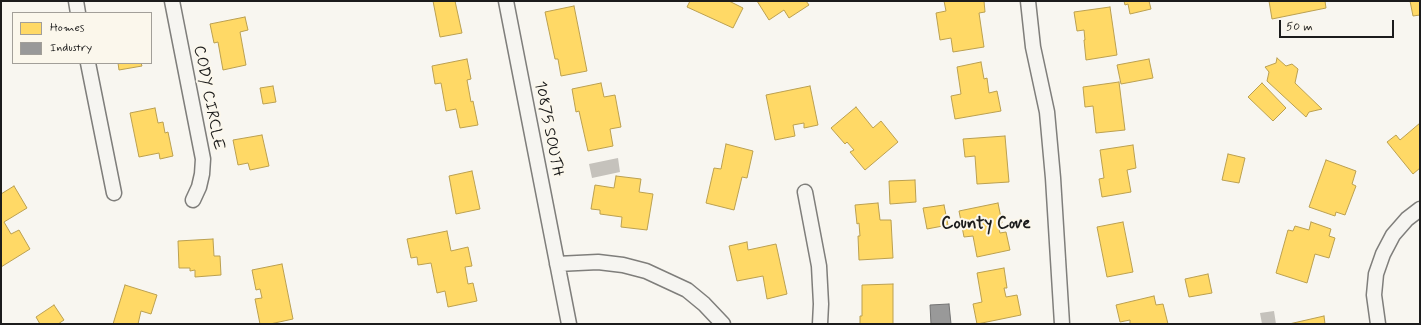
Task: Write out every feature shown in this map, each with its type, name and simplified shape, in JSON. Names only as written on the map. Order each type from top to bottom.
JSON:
[{"type":"street","points":[[76,1],[78,12]]},
{"type":"street","name":"CODY CIRCLE","points":[[172,1],[203,160],[202,174],[194,200]]},
{"type":"street","name":"10875 SOUTH","points":[[506,1],[569,324]]},
{"type":"street","points":[[1028,1],[1033,47],[1047,112],[1054,178],[1062,324]]},
{"type":"street","points":[[88,64],[114,193]]},
{"type":"street","points":[[805,192],[819,266],[821,304],[820,324]]},
{"type":"street","points":[[1378,324],[1374,295],[1376,274],[1383,254],[1393,235],[1406,219],[1420,209]]},
{"type":"street","points":[[557,264],[598,262],[623,265],[646,271],[687,290],[704,304],[723,324]]},
{"type":"shaded area","points":[[618,158],[620,172],[592,178],[589,164]]},
{"type":"shaded area","points":[[1274,311],[1276,324],[1262,324],[1260,313]]},
{"type":"building: Homes","points":[[433,1],[455,1],[462,33],[440,37]]},
{"type":"building: Homes","points":[[690,1],[729,1],[743,8],[733,28],[687,7]]},
{"type":"building: Homes","points":[[757,1],[806,1],[809,5],[789,18],[784,10],[769,20]]},
{"type":"building: Homes","points":[[944,1],[984,1],[985,12],[979,13],[984,47],[953,52],[951,38],[940,40],[936,13],[946,11]]},
{"type":"building: Homes","points":[[1124,1],[1149,1],[1151,9],[1130,14],[1128,4],[1125,5]]},
{"type":"building: Homes","points":[[1269,1],[1325,1],[1326,8],[1272,19]]},
{"type":"building: Homes","points":[[1410,1],[1420,1],[1420,15],[1413,16]]},
{"type":"building: Homes","points":[[574,6],[587,71],[561,76],[558,59],[555,59],[545,12]]},
{"type":"building: Homes","points":[[1110,7],[1117,55],[1086,60],[1084,30],[1077,31],[1074,12]]},
{"type":"building: Homes","points":[[245,17],[248,30],[240,32],[246,65],[223,70],[218,42],[214,43],[210,24]]},
{"type":"building: Homes","points":[[1277,58],[1286,66],[1292,64],[1298,69],[1295,83],[1322,109],[1309,112],[1306,117],[1267,81],[1269,72],[1265,67],[1276,63]]},
{"type":"building: Homes","points":[[467,59],[471,79],[467,80],[471,102],[473,101],[478,125],[460,128],[456,109],[446,111],[441,83],[435,84],[432,66]]},
{"type":"building: Homes","points":[[1149,59],[1153,78],[1121,84],[1117,65]]},
{"type":"building: Homes","points":[[981,62],[984,79],[987,78],[989,93],[997,91],[1001,111],[955,119],[951,96],[961,94],[957,67]]},
{"type":"building: Homes","points":[[118,64],[141,64],[142,66],[119,70]]},
{"type":"building: Homes","points":[[1119,82],[1125,130],[1096,133],[1093,106],[1085,107],[1083,87]]},
{"type":"building: Homes","points":[[601,83],[604,97],[615,95],[621,127],[610,129],[613,146],[588,151],[579,111],[576,112],[572,89]]},
{"type":"building: Homes","points":[[1262,83],[1286,108],[1273,121],[1248,97]]},
{"type":"building: Homes","points":[[273,86],[276,102],[263,104],[260,88]]},
{"type":"building: Homes","points":[[810,86],[818,125],[804,128],[804,123],[793,125],[795,136],[775,140],[766,95]]},
{"type":"building: Homes","points":[[856,107],[873,128],[881,121],[898,142],[865,170],[850,152],[854,150],[847,142],[845,144],[831,128]]},
{"type":"building: Homes","points":[[155,108],[158,123],[163,122],[165,133],[168,132],[173,156],[160,159],[159,153],[139,157],[130,113]]},
{"type":"building: Homes","points":[[1420,123],[1420,168],[1413,174],[1387,142],[1396,135],[1400,140]]},
{"type":"building: Homes","points":[[262,135],[269,166],[250,170],[248,163],[238,165],[233,140]]},
{"type":"building: Homes","points":[[1005,136],[1009,182],[977,184],[975,156],[965,157],[963,139]]},
{"type":"building: Homes","points":[[726,144],[753,151],[747,178],[742,177],[734,210],[706,203],[714,168],[721,169]]},
{"type":"building: Homes","points":[[1133,145],[1136,168],[1127,170],[1131,192],[1102,197],[1099,179],[1104,178],[1100,150]]},
{"type":"building: Homes","points":[[1228,154],[1245,158],[1239,183],[1222,180]]},
{"type":"building: Homes","points":[[1326,160],[1356,171],[1352,184],[1356,186],[1345,215],[1336,212],[1335,216],[1309,207]]},
{"type":"building: Homes","points":[[472,171],[480,209],[456,214],[449,176]]},
{"type":"building: Homes","points":[[616,176],[641,179],[639,192],[653,194],[647,230],[621,227],[622,217],[600,214],[600,210],[591,209],[595,185],[614,188]]},
{"type":"building: Homes","points":[[915,180],[916,202],[890,204],[889,181]]},
{"type":"building: Homes","points":[[14,186],[27,208],[4,222],[11,234],[19,230],[30,249],[1,267],[1,194]]},
{"type":"building: Homes","points":[[878,203],[880,220],[891,220],[893,258],[859,260],[858,236],[860,236],[855,205]]},
{"type":"building: Homes","points":[[998,203],[1002,223],[998,224],[1000,233],[1006,232],[1010,250],[977,257],[973,236],[964,237],[959,211]]},
{"type":"building: Homes","points":[[944,205],[948,225],[927,229],[923,208]]},
{"type":"building: Homes","points":[[1123,222],[1133,272],[1107,277],[1097,227]]},
{"type":"building: Homes","points":[[1311,222],[1331,229],[1329,236],[1335,238],[1329,258],[1315,254],[1307,283],[1276,273],[1288,230],[1293,231],[1295,226],[1309,230]]},
{"type":"building: Homes","points":[[447,231],[451,251],[468,247],[472,266],[465,267],[468,284],[473,283],[477,301],[448,307],[445,291],[437,293],[431,263],[418,265],[417,257],[411,258],[407,239]]},
{"type":"building: Homes","points":[[213,239],[214,256],[220,256],[221,275],[195,277],[195,270],[190,271],[190,268],[179,268],[178,241]]},
{"type":"building: Homes","points":[[747,242],[748,250],[776,244],[787,294],[767,299],[763,276],[737,281],[729,246]]},
{"type":"building: Homes","points":[[282,264],[293,319],[270,324],[260,324],[255,299],[262,298],[260,289],[256,290],[252,270]]},
{"type":"building: Homes","points":[[1004,268],[1007,288],[1004,288],[1006,297],[1017,295],[1021,315],[977,324],[973,304],[982,302],[977,273]]},
{"type":"building: Homes","points":[[1208,274],[1212,293],[1189,297],[1185,279]]},
{"type":"building: Homes","points":[[893,284],[893,324],[860,324],[860,316],[862,316],[862,285]]},
{"type":"building: Homes","points":[[125,285],[157,295],[151,314],[141,311],[138,324],[113,324]]},
{"type":"building: Homes","points":[[1154,296],[1156,305],[1163,304],[1168,324],[1130,324],[1130,320],[1120,322],[1116,305]]},
{"type":"building: Homes","points":[[54,305],[64,320],[58,324],[40,324],[36,317]]},
{"type":"building: Homes","points":[[1324,316],[1325,324],[1289,324]]},
{"type":"building: Industry","points":[[949,304],[951,324],[931,324],[930,305]]},
{"type":"district","name":"County Cove","points":[[986,224]]}]
